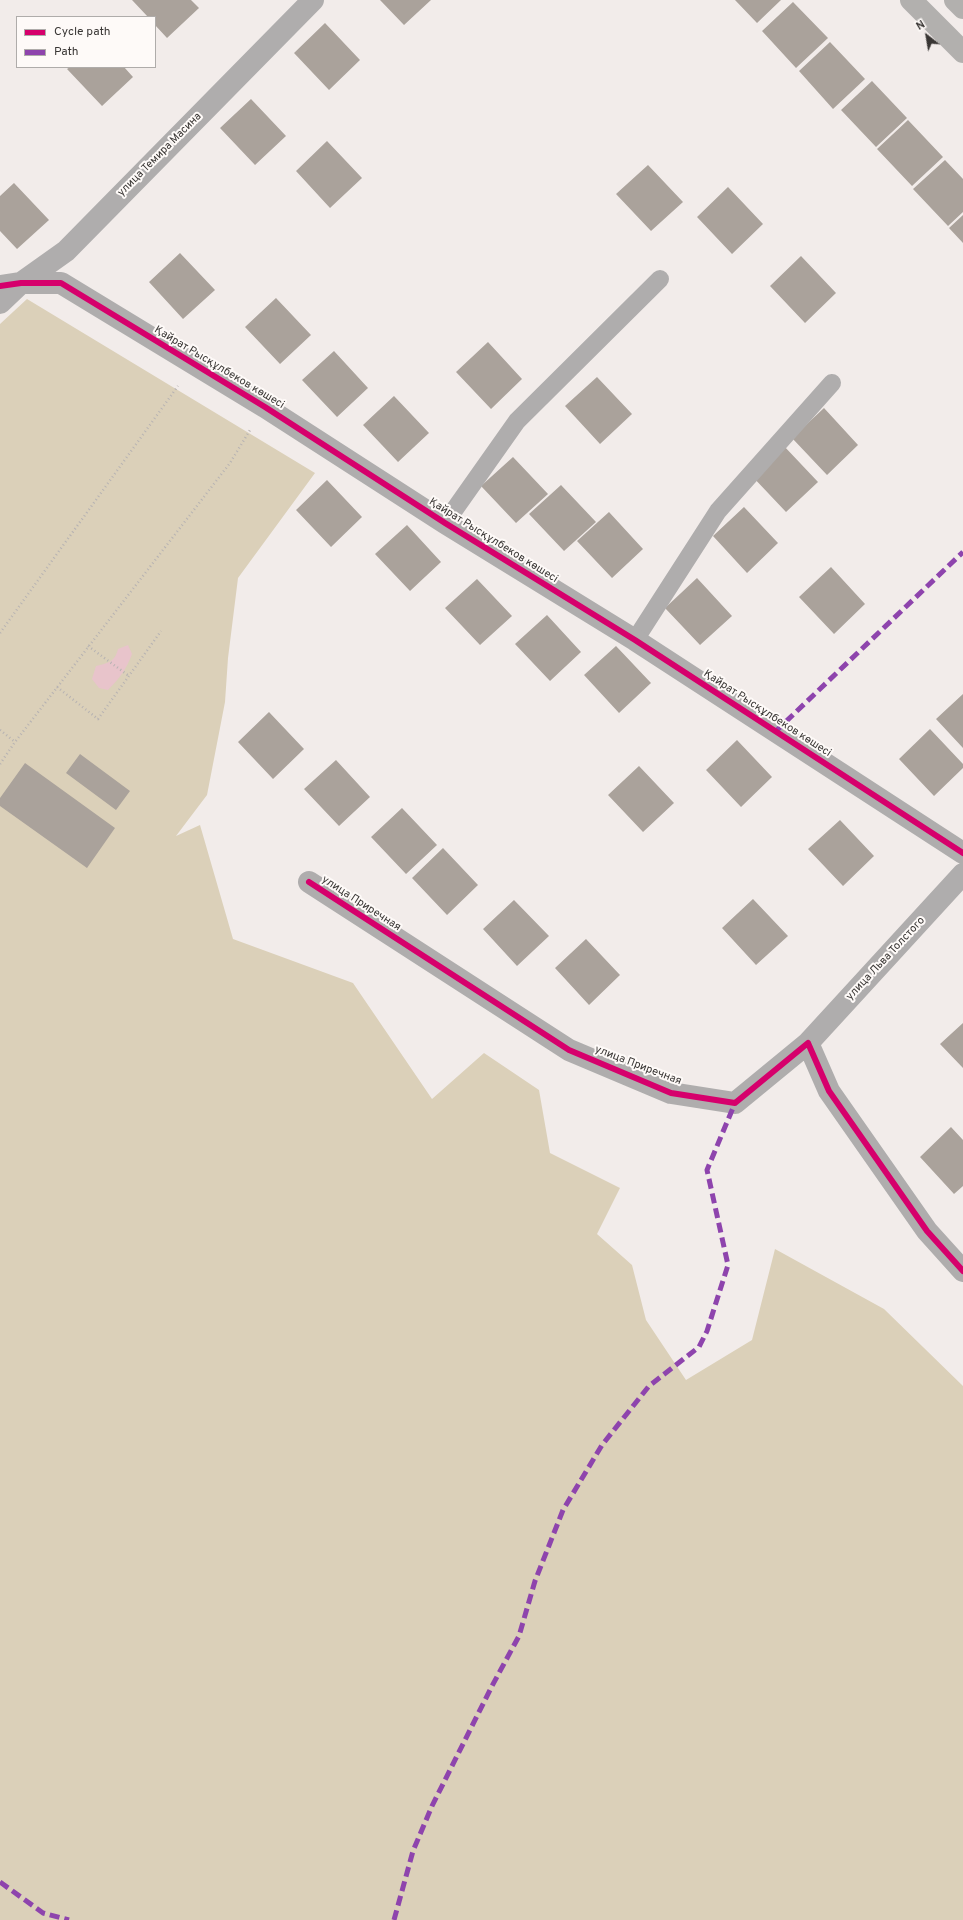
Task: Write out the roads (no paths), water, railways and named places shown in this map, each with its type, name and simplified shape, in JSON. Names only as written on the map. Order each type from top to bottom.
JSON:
[{"type":"main road","points":[[911,0],[963,52]]},
{"type":"main road","points":[[955,0],[963,8]]},
{"type":"street","name":"улица Темира Масина","points":[[0,303],[10,285],[66,251],[313,0]]},
{"type":"street","name":"Қайрат Рысқұлбеков көшесі","points":[[10,285],[60,283],[265,407],[445,523],[635,640],[963,853]]},
{"type":"street","name":"улица Льва Толстого","points":[[808,1043],[963,874]]},
{"type":"street","name":"улица Приречная","points":[[309,882],[569,1050],[671,1093],[735,1103],[808,1043]]},
{"type":"street","points":[[808,1043],[829,1092],[927,1231],[963,1271]]},
{"type":"lane","points":[[445,523],[517,421],[660,279]]},
{"type":"lane","points":[[635,640],[718,511],[832,383]]}]
